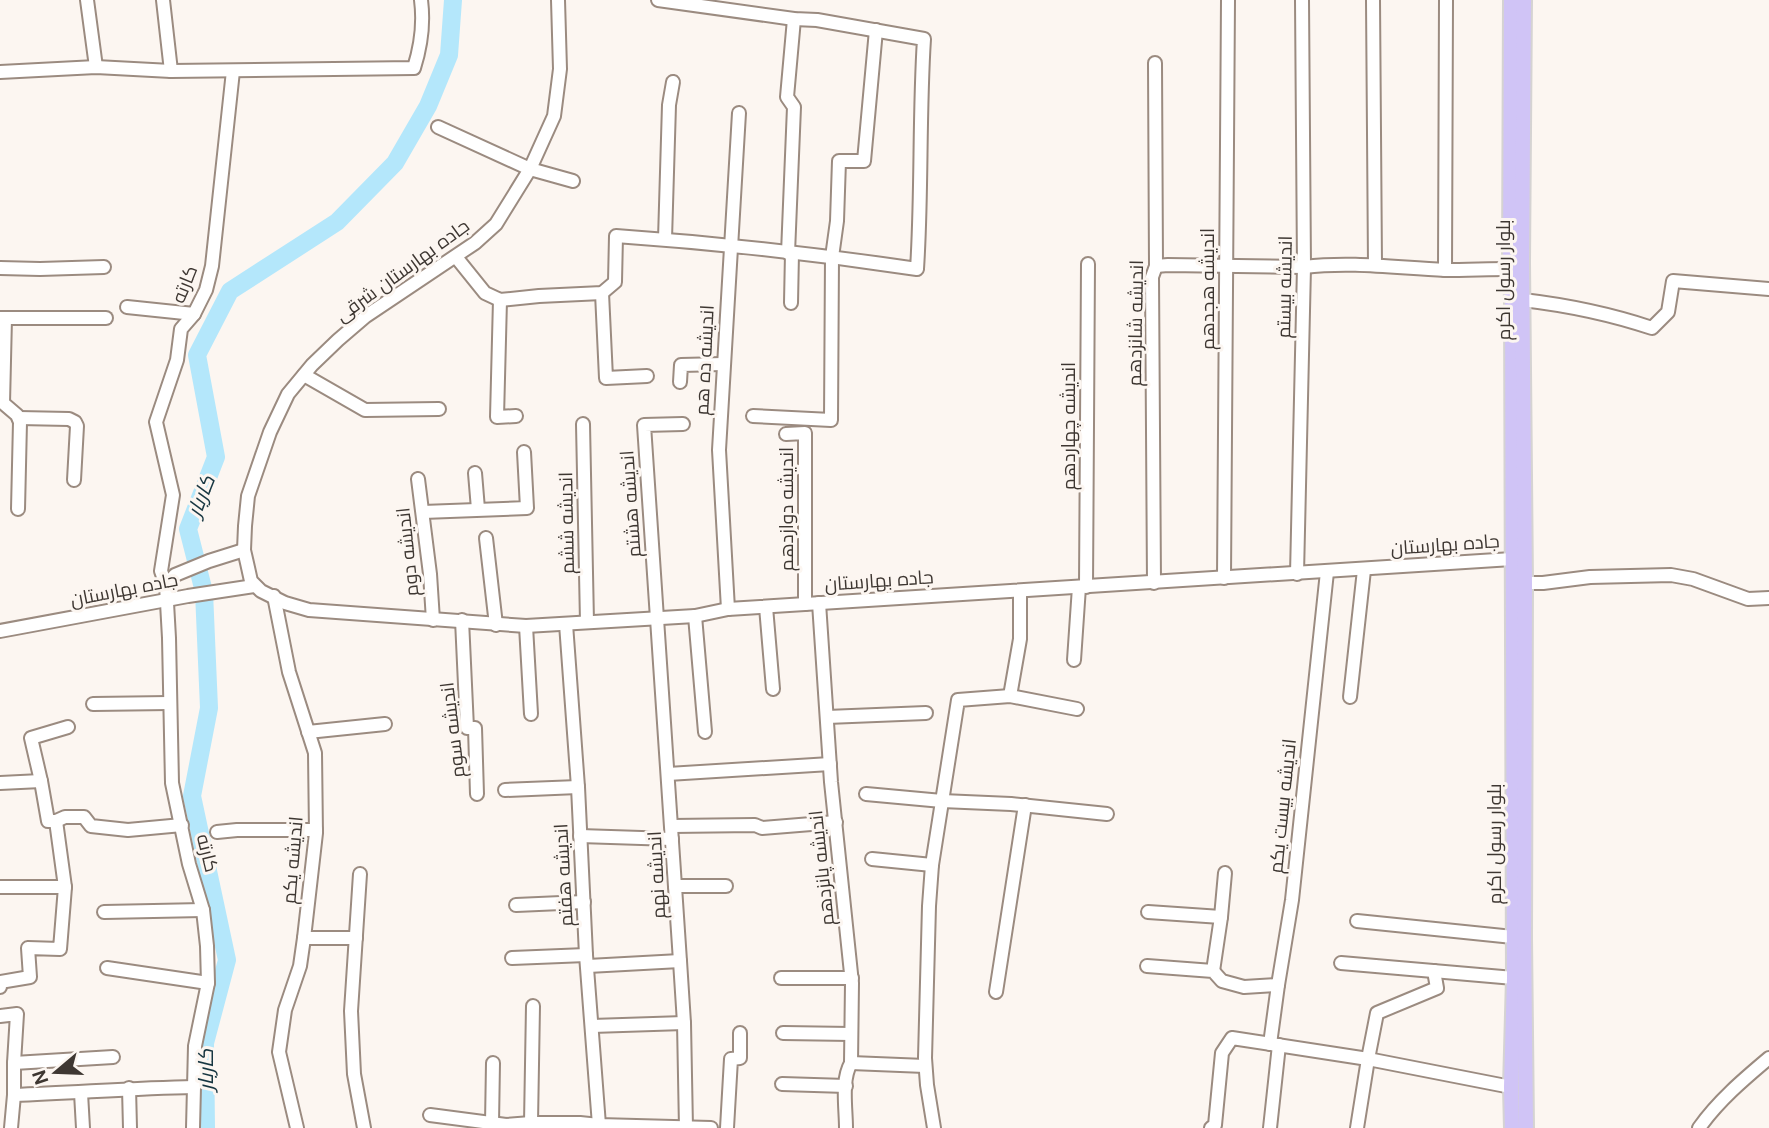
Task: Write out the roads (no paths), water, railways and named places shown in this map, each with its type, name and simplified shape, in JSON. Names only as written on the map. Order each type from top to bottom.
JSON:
[{"type":"main road","name":"بلوار رسول اکرم","points":[[1511,0],[1510,269],[1518,559],[1525,583],[1526,1128]]},
{"type":"main road","name":"بلوار رسول اکرم","points":[[1512,1128],[1523,300],[1524,0]]},
{"type":"street","points":[[87,0],[96,67]]},
{"type":"street","points":[[163,0],[171,71]]},
{"type":"street","points":[[0,72],[96,67],[171,71],[414,68],[419,54],[423,17],[421,0]]},
{"type":"street","name":"جاده بهارستان شرقی","points":[[245,556],[248,496],[270,432],[288,394],[312,365],[366,316],[456,257],[496,224],[530,169],[554,116],[558,98],[558,0]]},
{"type":"street","points":[[456,257],[485,293],[500,300],[603,293],[615,282],[616,236],[832,257],[917,270],[920,95],[924,39],[817,20],[794,19],[750,6],[658,0]]},
{"type":"street","name":"اندیشه هجدهم","points":[[1224,578],[1227,0]]},
{"type":"street","name":"اندیشه بیستم","points":[[1297,574],[1304,267],[1302,0]]},
{"type":"street","points":[[1373,0],[1375,265]]},
{"type":"street","points":[[1445,270],[1446,0]]},
{"type":"street","points":[[791,303],[794,107],[787,97],[794,19]]},
{"type":"street","points":[[753,416],[831,420],[832,257],[837,221],[839,161],[864,161],[876,30]]},
{"type":"street","name":"اندیشه شانزدهم","points":[[1154,583],[1155,63]]},
{"type":"street","name":"کارته","points":[[193,1128],[195,1046],[208,983],[207,946],[203,909],[189,864],[172,783],[167,600],[170,580],[161,571],[173,495],[156,422],[177,360],[181,329],[194,314],[206,290],[212,266],[233,71]]},
{"type":"street","points":[[665,239],[668,105],[673,82]]},
{"type":"street","name":"اندیشه ده هم","points":[[728,609],[719,450],[738,113]]},
{"type":"street","points":[[438,127],[530,169],[573,181]]},
{"type":"street","name":"اندیشه چهاردهم","points":[[1074,660],[1083,587],[1088,264]]},
{"type":"street","points":[[1156,266],[1375,265],[1445,270],[1510,269]]},
{"type":"street","points":[[0,268],[40,270],[104,267]]},
{"type":"street","points":[[1523,300],[1626,319],[1652,328],[1668,312],[1673,281],[1769,289]]},
{"type":"street","points":[[603,293],[606,378],[647,376]]},
{"type":"street","points":[[500,300],[497,417],[516,416]]},
{"type":"street","points":[[127,307],[194,314]]},
{"type":"street","points":[[18,509],[20,422],[3,404],[2,318],[106,318]]},
{"type":"street","points":[[680,382],[681,365],[723,364]]},
{"type":"street","points":[[304,374],[365,410],[439,409]]},
{"type":"street","points":[[19,418],[69,419],[75,422],[74,480]]},
{"type":"street","name":"اندیشه ششم","points":[[583,424],[587,622]]},
{"type":"street","name":"اندیشه هشتم","points":[[656,619],[645,425],[683,424]]},
{"type":"street","name":"اندیشه دوازدهم","points":[[786,434],[805,433],[812,604]]},
{"type":"street","points":[[423,512],[527,508],[524,452]]},
{"type":"street","points":[[475,473],[478,509]]},
{"type":"street","name":"اندیشه دوم","points":[[418,480],[433,620]]},
{"type":"street","points":[[486,538],[496,625]]},
{"type":"street","points":[[170,580],[209,561],[245,556],[254,586]]},
{"type":"street","name":"جاده بهارستان","points":[[0,631],[254,586],[285,603],[309,610],[526,626],[695,616],[728,609],[1518,559]]},
{"type":"street","points":[[1350,696],[1364,570]]},
{"type":"street","name":"اندیشه بیست یکم","points":[[1270,1128],[1278,985],[1292,900],[1327,572]]},
{"type":"street","points":[[1525,583],[1590,577],[1671,575],[1693,579],[1748,599],[1769,598]]},
{"type":"street","points":[[1010,696],[1020,639],[1020,591]]},
{"type":"street","name":"اندیشه یکم","points":[[274,597],[289,672],[315,753],[316,830],[304,938],[300,966],[285,1010],[279,1052],[297,1128]]},
{"type":"street","name":"اندیشه پانزدهم","points":[[812,604],[827,718],[852,978],[851,1063],[846,1086],[846,1128]]},
{"type":"street","points":[[766,607],[773,689]]},
{"type":"street","points":[[695,616],[705,732]]},
{"type":"street","name":"اندیشه نهم","points":[[656,619],[684,1023],[686,1128]]},
{"type":"street","name":"اندیشه سوم","points":[[462,620],[467,728],[475,728],[477,794]]},
{"type":"street","name":"اندیشه هفتم","points":[[566,624],[599,1125]]},
{"type":"street","points":[[526,626],[531,714]]},
{"type":"street","points":[[934,1128],[925,1066],[929,906],[932,865],[958,700],[1010,696],[1077,709]]},
{"type":"street","points":[[93,704],[169,703]]},
{"type":"street","points":[[827,718],[926,713]]},
{"type":"street","points":[[308,732],[385,724]]},
{"type":"street","points":[[68,727],[31,738],[48,821],[84,817],[91,827],[128,830],[182,825]]},
{"type":"street","points":[[668,774],[830,764]]},
{"type":"street","points":[[0,783],[41,781]]},
{"type":"street","points":[[505,790],[578,787]]},
{"type":"street","points":[[866,794],[942,802],[1025,805],[1107,814]]},
{"type":"street","points":[[996,992],[1025,805]]},
{"type":"street","points":[[0,987],[0,982],[30,976],[28,948],[60,949],[65,887],[56,821]]},
{"type":"street","points":[[580,836],[836,822]]},
{"type":"street","points":[[216,832],[316,830]]},
{"type":"street","points":[[872,859],[932,865]]},
{"type":"street","points":[[1213,971],[1224,873]]},
{"type":"street","points":[[360,874],[351,1024],[354,1074],[364,1128]]},
{"type":"street","points":[[675,887],[726,886]]},
{"type":"street","points":[[0,887],[65,887]]},
{"type":"street","points":[[516,905],[584,902]]},
{"type":"street","points":[[104,912],[203,909]]},
{"type":"street","points":[[1148,912],[1221,917]]},
{"type":"street","points":[[1357,921],[1513,937]]},
{"type":"street","points":[[304,938],[356,938]]},
{"type":"street","points":[[512,958],[680,961]]},
{"type":"street","points":[[1341,963],[1514,978]]},
{"type":"street","points":[[1147,967],[1213,971],[1222,981],[1244,987],[1278,985]]},
{"type":"street","points":[[107,968],[208,983]]},
{"type":"street","points":[[1357,1128],[1377,1013],[1437,988],[1434,971]]},
{"type":"street","points":[[781,978],[852,978]]},
{"type":"street","points":[[531,1123],[533,1006]]},
{"type":"street","points":[[0,1016],[16,1014],[14,1095],[8,1119]]},
{"type":"street","points":[[592,1026],[684,1023]]},
{"type":"street","points":[[727,1128],[731,1059],[740,1059],[740,1032]]},
{"type":"street","points":[[783,1033],[851,1034]]},
{"type":"street","points":[[1211,1128],[1215,1125],[1222,1053],[1232,1038],[1368,1059],[1511,1087]]},
{"type":"street","points":[[14,1063],[113,1057]]},
{"type":"street","points":[[1699,1128],[1708,1115],[1769,1058]]},
{"type":"street","points":[[492,1123],[493,1063]]},
{"type":"street","points":[[851,1063],[925,1066]]},
{"type":"street","points":[[782,1084],[846,1086]]},
{"type":"street","points":[[14,1095],[194,1087]]},
{"type":"street","points":[[129,1088],[130,1128]]},
{"type":"street","points":[[81,1093],[83,1128]]},
{"type":"street","points":[[430,1115],[506,1127],[531,1123],[711,1128]]},
{"type":"waterway","name":"کاربار","points":[[206,1128],[205,1043],[227,960],[192,796],[209,708],[204,592],[188,529],[216,457],[197,355],[230,291],[337,222],[395,163],[428,106],[449,55],[453,0]]}]
